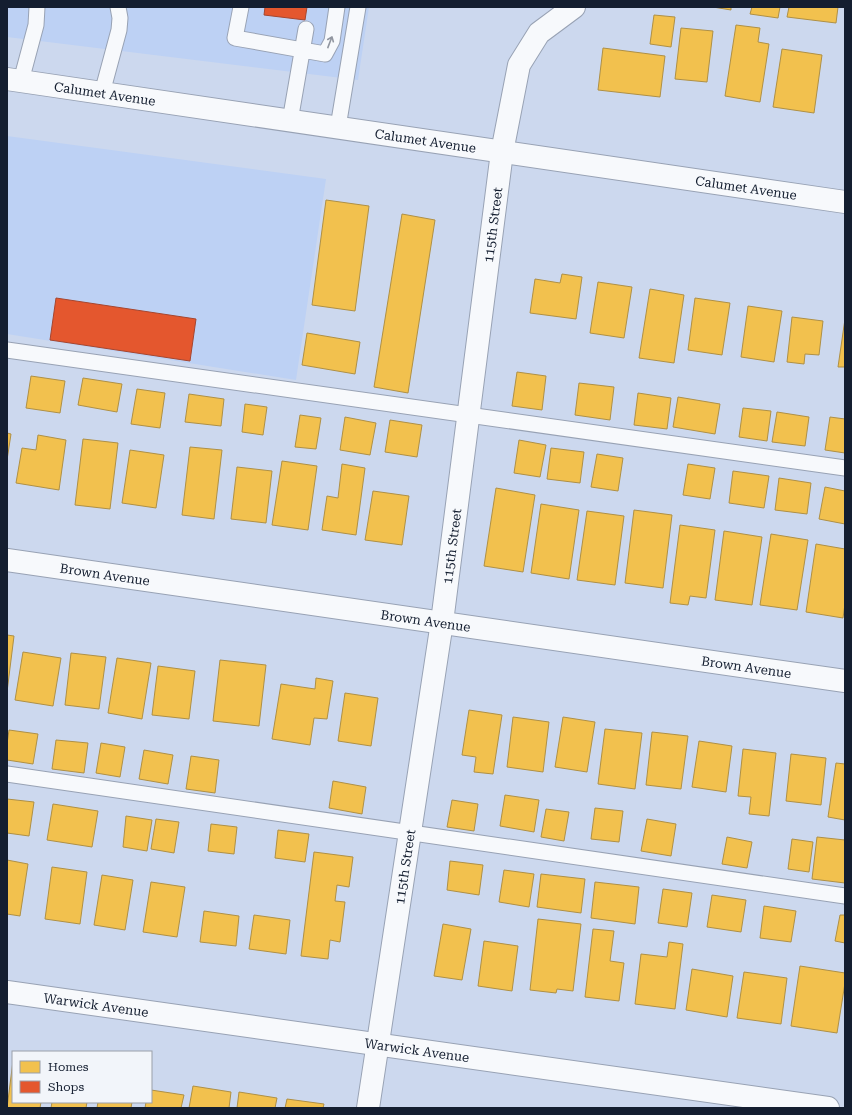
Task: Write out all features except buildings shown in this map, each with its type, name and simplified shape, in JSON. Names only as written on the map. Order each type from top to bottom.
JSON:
[{"type":"street","name":"115th Street","points":[[368,1108],[442,622],[502,152],[519,65],[539,34],[574,7]]},
{"type":"street","name":"Calumet Avenue","points":[[14,80],[845,202]]},
{"type":"street","name":"Brown Avenue","points":[[7,560],[845,681]]},
{"type":"street","name":"Warwick Avenue","points":[[7,992],[828,1108]]},
{"type":"lane","points":[[14,80],[36,25],[37,7]]},
{"type":"lane","points":[[102,93],[119,30],[120,18],[118,7]]},
{"type":"lane","points":[[241,7],[235,38],[324,54],[332,41],[337,7]]},
{"type":"lane","points":[[338,127],[358,7]]},
{"type":"lane","points":[[290,121],[306,30]]},
{"type":"lane","points":[[7,350],[845,468]]},
{"type":"lane","points":[[7,774],[845,896]]},
{"type":"shaded area","points":[[7,7],[369,7],[358,80],[7,37]]},
{"type":"shaded area","points":[[7,136],[326,179],[296,380],[7,334]]}]
